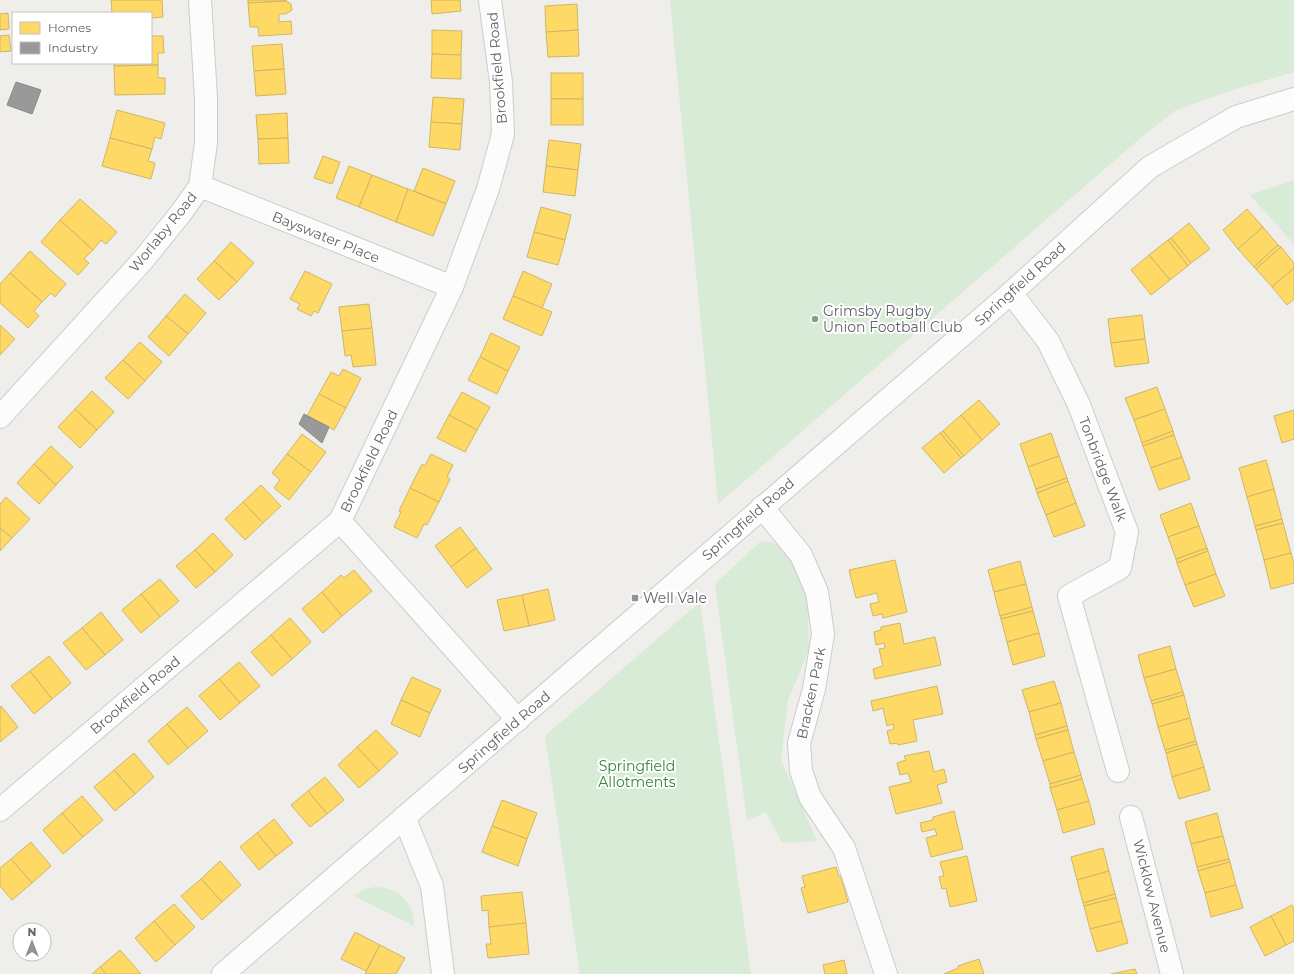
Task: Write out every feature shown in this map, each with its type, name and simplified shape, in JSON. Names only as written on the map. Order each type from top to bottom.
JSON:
[{"type":"street","name":"Worlaby Road","points":[[0,416],[142,260],[181,214],[200,186],[206,143],[206,98],[200,0]]},
{"type":"street","name":"Brookfield Road","points":[[0,810],[340,521],[452,287],[488,189],[503,134],[500,82],[490,0]]},
{"type":"street","name":"Springfield Road","points":[[223,974],[1011,293],[1150,167],[1236,117],[1294,99]]},
{"type":"street","name":"Bayswater Place","points":[[200,186],[452,287]]},
{"type":"street","name":"Tonbridge Walk","points":[[1011,293],[1048,340],[1079,405],[1127,532],[1120,568],[1069,596],[1118,771]]},
{"type":"street","name":"Bracken Park","points":[[762,507],[801,554],[817,592],[823,634],[814,689],[799,743],[801,771],[810,797],[844,848],[886,974]]},
{"type":"street","points":[[340,521],[518,720]]},
{"type":"street","points":[[404,817],[432,886],[443,974]]},
{"type":"street","name":"Wicklow Avenue","points":[[1131,817],[1172,974]]},
{"type":"green space","name":"Grimsby Rugby Union Football Club","points":[[670,0],[1294,0],[1294,72],[1233,90],[1176,110],[1144,135],[718,504]]},
{"type":"green space","points":[[1294,180],[1294,244],[1250,195]]},
{"type":"green space","points":[[761,541],[780,544],[790,555],[807,591],[809,650],[788,700],[781,760],[817,841],[782,843],[766,812],[747,821],[715,584]]},
{"type":"green space","name":"Springfield Allotments","points":[[700,602],[751,974],[580,974],[545,736]]},
{"type":"green space","points":[[375,887],[391,890],[403,898],[411,910],[414,926],[354,896],[363,890]]},
{"type":"building: Homes","points":[[111,0],[162,0],[163,17],[152,18],[152,12],[112,12]]},
{"type":"building: Homes","points":[[248,0],[286,0],[286,1],[248,3]]},
{"type":"building: Homes","points":[[431,0],[460,0],[461,11],[432,14]]},
{"type":"building: Homes","points":[[286,1],[291,4],[292,10],[286,14],[279,14],[279,22],[291,21],[292,34],[259,36],[258,27],[250,27],[248,3]]},
{"type":"building: Homes","points":[[577,4],[578,30],[546,32],[545,6]]},
{"type":"building: Homes","points":[[8,13],[9,29],[0,30],[0,14]]},
{"type":"building: Homes","points":[[432,30],[462,31],[461,55],[432,54]]},
{"type":"building: Homes","points":[[578,30],[579,56],[548,57],[546,32]]},
{"type":"building: Homes","points":[[9,35],[11,51],[0,52],[0,36]]},
{"type":"building: Homes","points":[[152,36],[163,36],[164,53],[158,53],[158,65],[114,66],[114,64],[152,64]]},
{"type":"building: Homes","points":[[282,44],[284,69],[254,71],[252,46]]},
{"type":"building: Homes","points":[[432,54],[461,55],[461,79],[431,78]]},
{"type":"building: Homes","points":[[158,65],[158,78],[165,78],[165,94],[115,95],[114,66]]},
{"type":"building: Homes","points":[[284,69],[286,94],[256,96],[254,71]]},
{"type":"building: Homes","points":[[551,73],[583,73],[583,99],[551,99]]},
{"type":"building: Homes","points":[[433,97],[464,99],[462,124],[431,122]]},
{"type":"building: Homes","points":[[551,99],[583,99],[583,125],[551,125]]},
{"type":"building: Homes","points":[[117,110],[165,123],[161,139],[155,137],[152,149],[110,138]]},
{"type":"building: Homes","points":[[287,113],[288,138],[258,139],[256,115]]},
{"type":"building: Homes","points":[[431,122],[462,124],[460,150],[429,147]]},
{"type":"building: Homes","points":[[110,138],[152,149],[148,161],[155,163],[151,179],[102,166]]},
{"type":"building: Homes","points":[[288,138],[289,163],[259,164],[258,139]]},
{"type":"building: Homes","points":[[549,140],[581,144],[578,170],[546,166]]},
{"type":"building: Homes","points":[[323,156],[340,162],[332,184],[314,178]]},
{"type":"building: Homes","points":[[349,166],[372,175],[359,207],[336,198]]},
{"type":"building: Homes","points":[[546,166],[578,170],[575,196],[543,192]]},
{"type":"building: Homes","points":[[423,168],[455,181],[446,204],[414,191]]},
{"type":"building: Homes","points":[[372,175],[408,189],[396,222],[359,207]]},
{"type":"building: Homes","points":[[408,189],[446,204],[433,236],[396,222]]},
{"type":"building: Homes","points":[[80,199],[117,232],[106,244],[101,240],[93,250],[60,220]]},
{"type":"building: Homes","points":[[541,207],[571,215],[565,240],[534,232]]},
{"type":"building: Homes","points":[[1247,209],[1263,227],[1238,249],[1223,230]]},
{"type":"building: Homes","points":[[60,220],[93,250],[84,259],[89,263],[78,275],[41,242]]},
{"type":"building: Homes","points":[[1189,223],[1210,249],[1191,263],[1171,238]]},
{"type":"building: Homes","points":[[1263,227],[1278,245],[1254,267],[1238,249]]},
{"type":"building: Homes","points":[[534,232],[565,240],[558,265],[527,257]]},
{"type":"building: Homes","points":[[1171,238],[1191,263],[1188,266],[1168,240]]},
{"type":"building: Homes","points":[[1168,240],[1188,266],[1170,280],[1149,255]]},
{"type":"building: Homes","points":[[231,242],[254,263],[237,282],[214,261]]},
{"type":"building: Homes","points":[[1278,245],[1281,247],[1256,269],[1254,267]]},
{"type":"building: Homes","points":[[1281,247],[1294,263],[1294,268],[1272,287],[1256,269]]},
{"type":"building: Homes","points":[[30,251],[66,284],[55,297],[51,293],[42,302],[10,273]]},
{"type":"building: Homes","points":[[1149,255],[1170,280],[1151,295],[1131,270]]},
{"type":"building: Homes","points":[[214,261],[237,282],[219,300],[197,279]]},
{"type":"building: Homes","points":[[1294,268],[1294,299],[1287,305],[1272,287]]},
{"type":"building: Homes","points":[[305,271],[332,284],[318,313],[314,311],[311,316],[297,309],[300,304],[290,299]]},
{"type":"building: Homes","points":[[523,271],[552,284],[542,308],[513,296]]},
{"type":"building: Homes","points":[[10,273],[42,302],[34,311],[39,316],[28,328],[0,303],[0,284]]},
{"type":"building: Homes","points":[[185,294],[206,313],[188,334],[166,316]]},
{"type":"building: Homes","points":[[513,296],[552,312],[542,336],[503,319]]},
{"type":"building: Homes","points":[[369,304],[372,328],[342,331],[339,307]]},
{"type":"building: Homes","points":[[1142,315],[1145,339],[1111,343],[1108,319]]},
{"type":"building: Homes","points":[[166,316],[188,334],[169,356],[148,337]]},
{"type":"building: Homes","points":[[0,325],[15,339],[0,355]]},
{"type":"building: Homes","points":[[372,328],[376,365],[353,367],[351,355],[345,356],[342,331]]},
{"type":"building: Homes","points":[[491,333],[520,347],[508,371],[480,357]]},
{"type":"building: Homes","points":[[1145,339],[1149,363],[1115,367],[1111,343]]},
{"type":"building: Homes","points":[[140,342],[162,362],[145,381],[123,360]]},
{"type":"building: Homes","points":[[480,357],[508,371],[497,394],[468,380]]},
{"type":"building: Homes","points":[[123,360],[145,381],[128,399],[105,378]]},
{"type":"building: Homes","points":[[343,369],[361,378],[346,408],[319,394],[331,372],[339,376]]},
{"type":"building: Homes","points":[[1157,387],[1165,409],[1134,420],[1125,398]]},
{"type":"building: Homes","points":[[92,391],[114,412],[97,430],[75,409]]},
{"type":"building: Homes","points":[[462,392],[490,407],[477,430],[449,415]]},
{"type":"building: Homes","points":[[319,394],[346,408],[334,430],[307,416]]},
{"type":"building: Homes","points":[[979,400],[1000,424],[982,440],[961,415]]},
{"type":"building: Homes","points":[[75,409],[97,430],[80,448],[58,427]]},
{"type":"building: Homes","points":[[1165,409],[1173,431],[1142,443],[1134,420]]},
{"type":"building: Homes","points":[[1294,410],[1294,439],[1282,443],[1274,416]]},
{"type":"building: Homes","points":[[449,415],[477,430],[465,452],[437,438]]},
{"type":"building: Homes","points":[[961,415],[982,440],[964,456],[943,431]]},
{"type":"building: Homes","points":[[943,431],[964,456],[961,458],[940,433]]},
{"type":"building: Homes","points":[[1173,431],[1174,435],[1143,446],[1142,443]]},
{"type":"building: Homes","points":[[940,433],[961,458],[944,473],[922,448]]},
{"type":"building: Homes","points":[[1051,433],[1059,456],[1028,467],[1020,444]]},
{"type":"building: Homes","points":[[302,434],[326,452],[311,472],[287,454]]},
{"type":"building: Homes","points":[[1174,435],[1182,457],[1151,468],[1143,446]]},
{"type":"building: Homes","points":[[51,446],[73,467],[56,485],[34,464]]},
{"type":"building: Homes","points":[[287,454],[311,472],[289,500],[274,488],[280,480],[272,473]]},
{"type":"building: Homes","points":[[431,454],[453,465],[447,477],[450,479],[439,502],[410,488],[422,464],[425,466]]},
{"type":"building: Homes","points":[[1059,456],[1067,478],[1036,489],[1028,467]]},
{"type":"building: Homes","points":[[1182,457],[1190,479],[1159,490],[1151,468]]},
{"type":"building: Homes","points":[[1266,460],[1274,489],[1247,497],[1239,468]]},
{"type":"building: Homes","points":[[34,464],[56,485],[39,504],[17,483]]},
{"type":"building: Homes","points":[[1067,478],[1068,481],[1037,493],[1036,489]]},
{"type":"building: Homes","points":[[1068,481],[1076,503],[1046,515],[1037,493]]},
{"type":"building: Homes","points":[[261,485],[281,506],[263,523],[243,502]]},
{"type":"building: Homes","points":[[410,488],[439,502],[427,525],[424,524],[417,538],[394,527],[401,512],[399,511]]},
{"type":"building: Homes","points":[[1274,489],[1282,519],[1255,526],[1247,497]]},
{"type":"building: Homes","points":[[6,497],[30,519],[12,538],[0,528],[0,504]]},
{"type":"building: Homes","points":[[243,502],[263,523],[245,540],[225,519]]},
{"type":"building: Homes","points":[[1076,503],[1085,526],[1054,537],[1046,515]]},
{"type":"building: Homes","points":[[1191,503],[1199,526],[1168,537],[1160,515]]},
{"type":"building: Homes","points":[[1282,519],[1283,523],[1256,530],[1255,526]]},
{"type":"building: Homes","points":[[1283,523],[1291,553],[1264,560],[1256,530]]},
{"type":"building: Homes","points":[[1199,526],[1207,548],[1176,559],[1168,537]]},
{"type":"building: Homes","points":[[460,527],[476,548],[451,567],[435,546]]},
{"type":"building: Homes","points":[[0,528],[12,538],[0,551]]},
{"type":"building: Homes","points":[[213,533],[233,555],[215,572],[195,550]]},
{"type":"building: Homes","points":[[476,548],[492,569],[467,588],[451,567]]},
{"type":"building: Homes","points":[[1207,548],[1208,551],[1177,563],[1176,559]]},
{"type":"building: Homes","points":[[195,550],[215,572],[196,588],[176,566]]},
{"type":"building: Homes","points":[[1208,551],[1216,574],[1185,585],[1177,563]]},
{"type":"building: Homes","points":[[1291,553],[1294,564],[1294,583],[1271,589],[1264,560]]},
{"type":"building: Homes","points":[[895,560],[907,612],[883,618],[882,614],[873,616],[870,604],[879,602],[877,593],[856,598],[849,570]]},
{"type":"building: Homes","points":[[1020,561],[1026,584],[994,592],[988,570]]},
{"type":"building: Homes","points":[[354,570],[372,591],[342,616],[322,592],[341,575],[344,578]]},
{"type":"building: Homes","points":[[1216,574],[1225,596],[1194,607],[1185,585]]},
{"type":"building: Homes","points":[[160,579],[179,601],[160,617],[141,594]]},
{"type":"building: Homes","points":[[1026,584],[1032,607],[1000,616],[994,592]]},
{"type":"building: Homes","points":[[548,589],[555,620],[529,626],[522,595]]},
{"type":"building: Homes","points":[[322,592],[342,616],[323,633],[302,609]]},
{"type":"building: Homes","points":[[141,594],[160,617],[141,633],[122,610]]},
{"type":"building: Homes","points":[[522,595],[529,626],[504,631],[497,600]]},
{"type":"building: Homes","points":[[1032,607],[1033,611],[1001,619],[1000,616]]},
{"type":"building: Homes","points":[[1033,611],[1039,633],[1007,642],[1001,619]]},
{"type":"building: Homes","points":[[101,612],[123,640],[105,655],[82,628]]},
{"type":"building: Homes","points":[[290,618],[311,642],[292,659],[271,635]]},
{"type":"building: Homes","points":[[900,623],[904,644],[935,637],[941,665],[875,679],[873,669],[883,666],[879,649],[885,648],[884,643],[876,645],[874,632],[881,630],[881,627]]},
{"type":"building: Homes","points":[[82,628],[105,655],[86,670],[63,643]]},
{"type":"building: Homes","points":[[1039,633],[1045,656],[1013,665],[1007,642]]},
{"type":"building: Homes","points":[[271,635],[292,659],[272,676],[251,652]]},
{"type":"building: Homes","points":[[1170,646],[1176,669],[1144,678],[1138,655]]},
{"type":"building: Homes","points":[[49,656],[71,683],[52,699],[30,671]]},
{"type":"building: Homes","points":[[239,662],[260,686],[240,703],[219,679]]},
{"type":"building: Homes","points":[[1176,669],[1183,692],[1151,701],[1144,678]]},
{"type":"building: Homes","points":[[30,671],[52,699],[34,714],[11,686]]},
{"type":"building: Homes","points":[[412,677],[441,690],[430,713],[401,700]]},
{"type":"building: Homes","points":[[219,679],[240,703],[220,720],[199,696]]},
{"type":"building: Homes","points":[[1054,681],[1061,703],[1029,712],[1022,690]]},
{"type":"building: Homes","points":[[937,686],[943,714],[913,720],[917,741],[898,745],[897,743],[890,744],[887,731],[894,729],[893,724],[887,726],[883,708],[873,711],[871,701]]},
{"type":"building: Homes","points":[[1183,692],[1184,695],[1152,704],[1151,701]]},
{"type":"building: Homes","points":[[1184,695],[1190,718],[1158,727],[1152,704]]},
{"type":"building: Homes","points":[[401,700],[430,713],[420,737],[391,724]]},
{"type":"building: Homes","points":[[1061,703],[1067,726],[1035,735],[1029,712]]},
{"type":"building: Homes","points":[[1,706],[18,727],[0,742],[0,707]]},
{"type":"building: Homes","points":[[187,707],[208,731],[188,748],[167,724]]},
{"type":"building: Homes","points":[[1190,718],[1196,741],[1165,750],[1158,727]]},
{"type":"building: Homes","points":[[167,724],[188,748],[168,765],[148,741]]},
{"type":"building: Homes","points":[[1067,726],[1068,730],[1036,739],[1035,735]]},
{"type":"building: Homes","points":[[376,730],[398,753],[379,771],[357,747]]},
{"type":"building: Homes","points":[[1068,730],[1074,752],[1043,761],[1036,739]]},
{"type":"building: Homes","points":[[1196,741],[1197,744],[1166,753],[1165,750]]},
{"type":"building: Homes","points":[[1197,744],[1204,767],[1172,777],[1166,753]]},
{"type":"building: Homes","points":[[357,747],[379,771],[359,788],[338,765]]},
{"type":"building: Homes","points":[[929,751],[934,772],[944,769],[947,782],[937,785],[942,803],[896,814],[889,787],[911,782],[908,773],[900,775],[897,763],[906,760],[904,756]]},
{"type":"building: Homes","points":[[1074,752],[1081,775],[1050,784],[1043,761]]},
{"type":"building: Homes","points":[[134,753],[154,777],[135,794],[114,770]]},
{"type":"building: Homes","points":[[1204,767],[1210,790],[1179,799],[1172,777]]},
{"type":"building: Homes","points":[[114,770],[135,794],[115,811],[94,787]]},
{"type":"building: Homes","points":[[1081,775],[1082,779],[1050,788],[1050,784]]},
{"type":"building: Homes","points":[[325,777],[344,800],[327,814],[308,791]]},
{"type":"building: Homes","points":[[1082,779],[1089,801],[1057,810],[1050,788]]},
{"type":"building: Homes","points":[[308,791],[327,814],[310,827],[291,805]]},
{"type":"building: Homes","points":[[82,796],[103,820],[83,837],[62,813]]},
{"type":"building: Homes","points":[[502,800],[537,813],[527,839],[492,826]]},
{"type":"building: Homes","points":[[1089,801],[1095,824],[1063,833],[1057,810]]},
{"type":"building: Homes","points":[[954,811],[963,849],[931,857],[926,838],[937,835],[935,829],[922,832],[920,823],[933,820],[933,817]]},
{"type":"building: Homes","points":[[62,813],[83,837],[63,854],[43,830]]},
{"type":"building: Homes","points":[[1217,813],[1223,836],[1191,844],[1185,822]]},
{"type":"building: Homes","points":[[274,819],[293,843],[276,856],[257,833]]},
{"type":"building: Homes","points":[[492,826],[527,839],[518,866],[482,852]]},
{"type":"building: Homes","points":[[257,833],[276,856],[259,870],[240,847]]},
{"type":"building: Homes","points":[[1223,836],[1229,859],[1197,867],[1191,844]]},
{"type":"building: Homes","points":[[31,842],[51,866],[32,883],[11,859]]},
{"type":"building: Homes","points":[[1103,848],[1109,871],[1077,880],[1071,857]]},
{"type":"building: Homes","points":[[967,856],[977,901],[950,907],[946,888],[942,889],[939,877],[944,876],[940,862]]},
{"type":"building: Homes","points":[[11,859],[32,883],[12,900],[0,886],[0,868]]},
{"type":"building: Homes","points":[[1229,859],[1230,862],[1198,871],[1197,867]]},
{"type":"building: Homes","points":[[220,861],[241,885],[222,902],[201,879]]},
{"type":"building: Homes","points":[[1230,862],[1236,885],[1205,893],[1198,871]]},
{"type":"building: Homes","points":[[836,867],[839,877],[841,877],[848,902],[808,913],[801,888],[805,887],[802,876]]},
{"type":"building: Homes","points":[[1109,871],[1115,894],[1083,903],[1077,880]]},
{"type":"building: Homes","points":[[201,879],[222,902],[202,920],[181,896]]},
{"type":"building: Homes","points":[[1236,885],[1243,908],[1211,917],[1205,893]]},
{"type":"building: Homes","points":[[522,892],[526,923],[489,927],[488,910],[482,911],[481,896]]},
{"type":"building: Homes","points":[[1115,894],[1116,898],[1084,906],[1083,903]]},
{"type":"building: Homes","points":[[1116,898],[1122,921],[1090,929],[1084,906]]},
{"type":"building: Homes","points":[[174,904],[195,927],[175,945],[154,921]]},
{"type":"building: Homes","points":[[1292,905],[1294,909],[1294,941],[1286,945],[1271,916]]},
{"type":"building: Homes","points":[[1271,916],[1286,945],[1265,956],[1250,927]]},
{"type":"building: Homes","points":[[154,921],[175,945],[156,962],[135,938]]},
{"type":"building: Homes","points":[[1122,921],[1128,943],[1097,952],[1090,929]]},
{"type":"building: Homes","points":[[526,923],[529,954],[488,958],[486,944],[491,944],[489,927]]},
{"type":"building: Homes","points":[[355,932],[380,945],[366,971],[341,959]]},
{"type":"building: Homes","points":[[380,945],[405,958],[396,974],[365,974]]},
{"type":"building: Homes","points":[[120,950],[141,974],[106,974],[100,967]]},
{"type":"building: Homes","points":[[979,959],[984,974],[944,974],[958,968],[958,966]]},
{"type":"building: Homes","points":[[844,960],[847,974],[825,974],[823,965]]},
{"type":"building: Homes","points":[[100,967],[106,974],[92,974]]},
{"type":"building: Homes","points":[[1135,969],[1137,974],[1111,974]]},
{"type":"building: Industry","points":[[16,82],[41,90],[32,114],[7,105]]},
{"type":"building: Industry","points":[[304,414],[329,427],[322,443],[299,424]]},
{"type":"place","name":"Grimsby Rugby Union Football Club","points":[[815,319]]},
{"type":"place","name":"Well Vale","points":[[635,598]]}]
